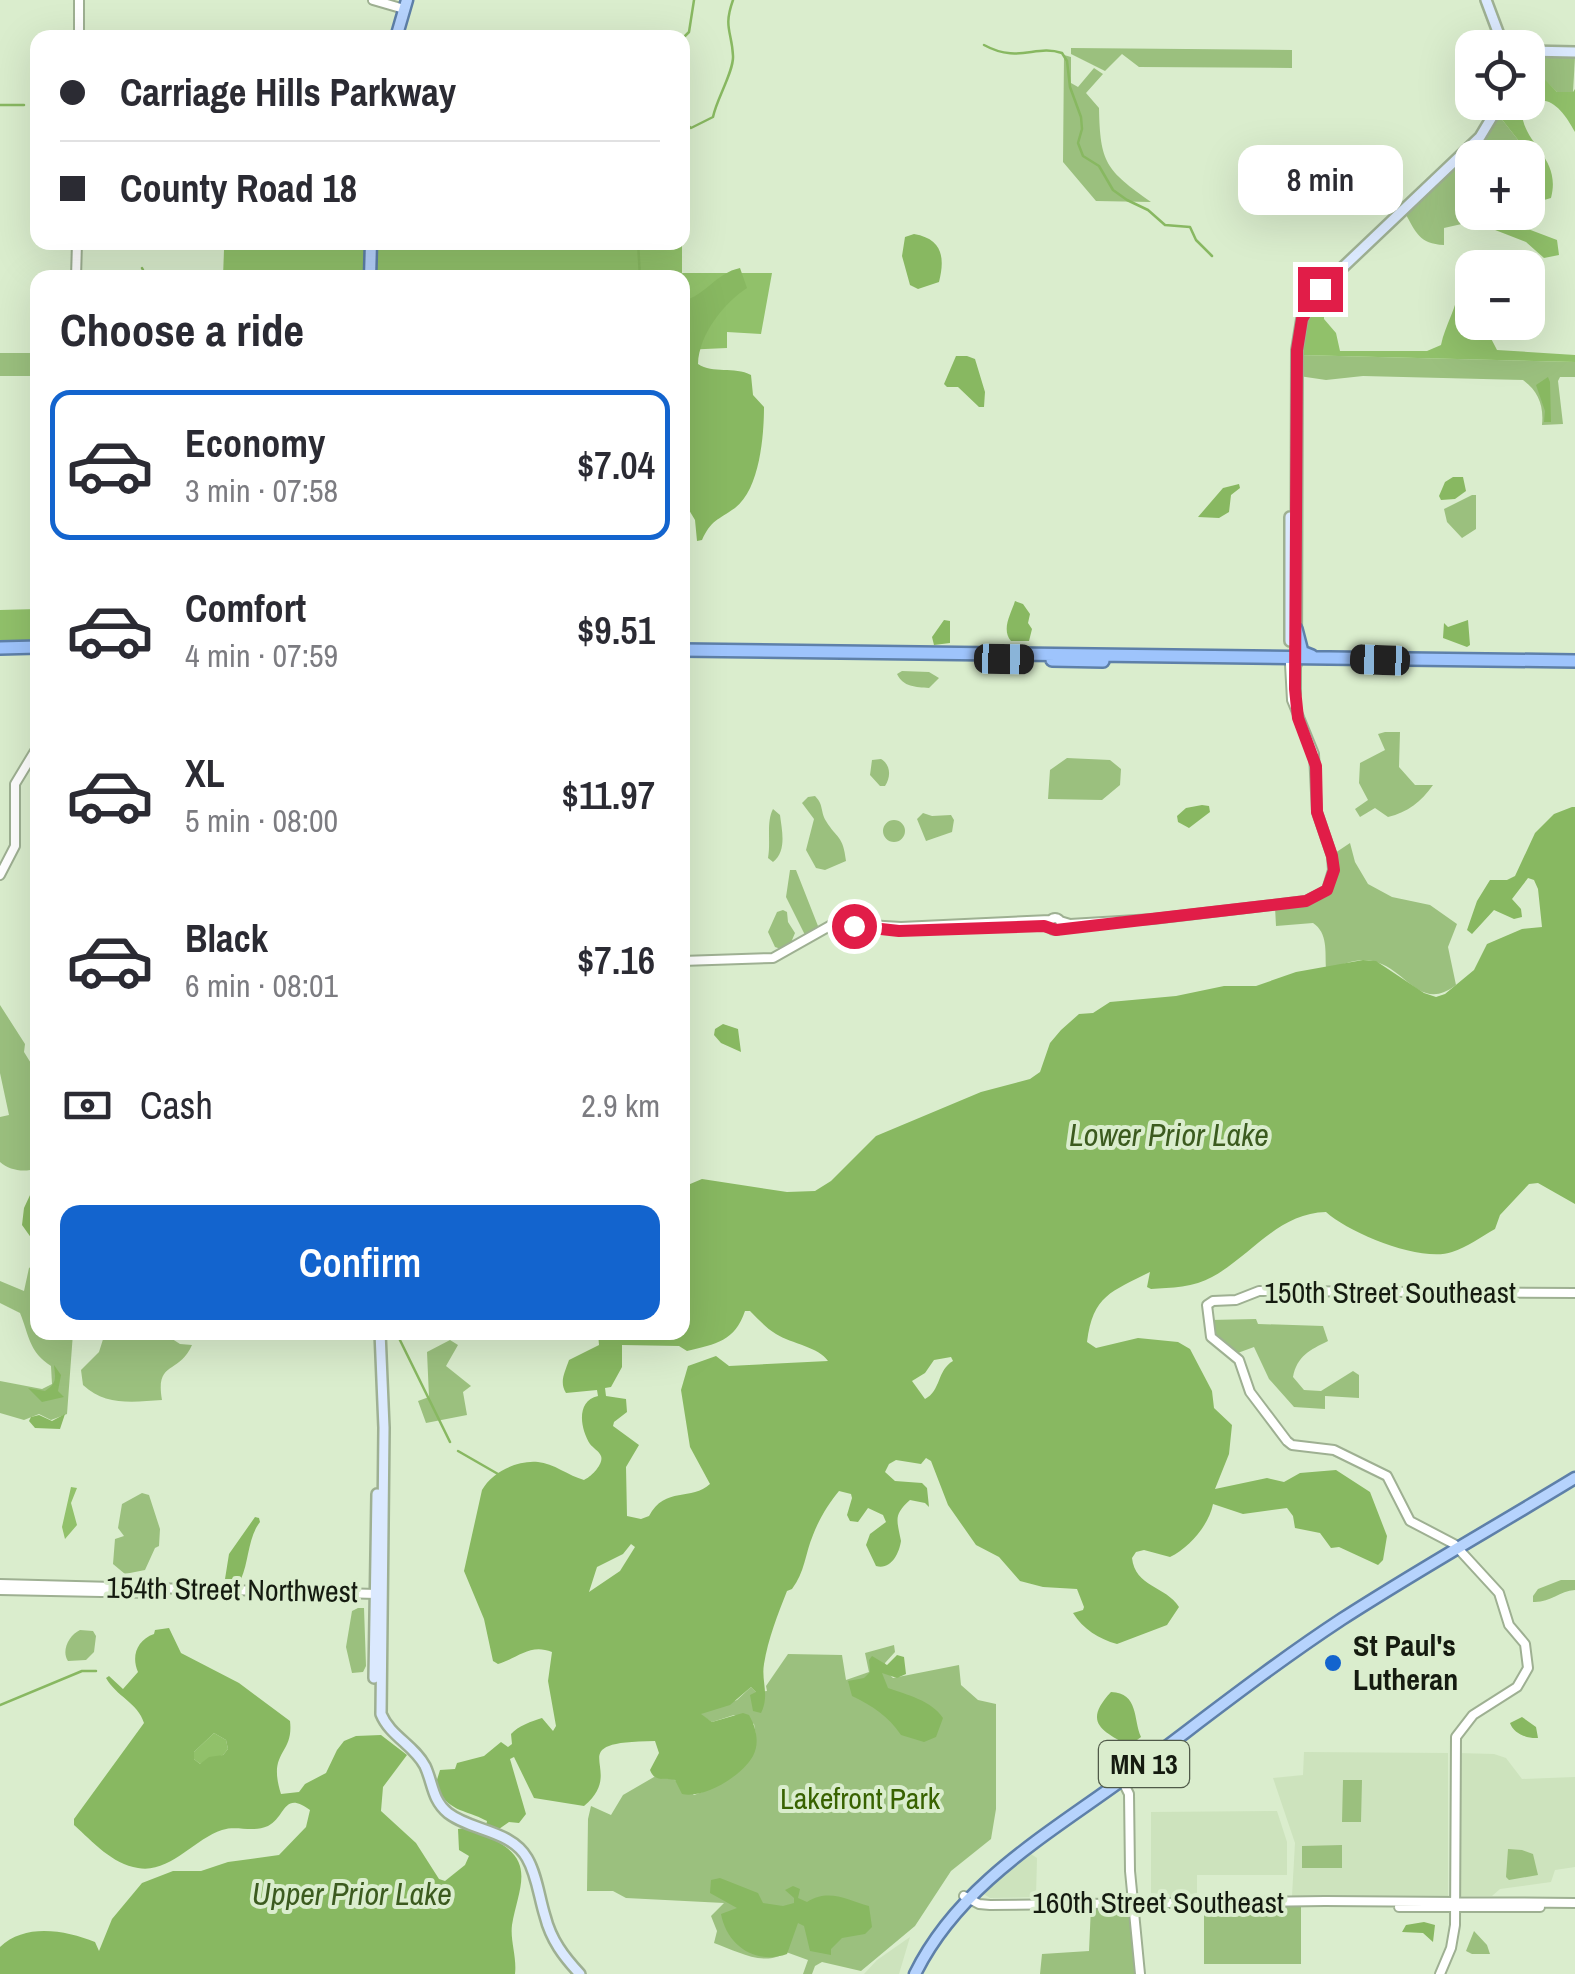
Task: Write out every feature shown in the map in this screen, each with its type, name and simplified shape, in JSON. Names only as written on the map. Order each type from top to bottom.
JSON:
[{"type":"highway","points":[[1296,628],[1302,652],[1326,657]]},
{"type":"highway","points":[[0,652],[30,651]]},
{"type":"highway","points":[[690,654],[1574,663]]},
{"type":"highway","points":[[1293,661],[1326,657],[1574,663]]},
{"type":"main road","points":[[1484,0],[1495,30]]},
{"type":"main road","points":[[395,30],[401,3]]},
{"type":"main road","points":[[1545,51],[1575,52]]},
{"type":"main road","points":[[1293,661],[1295,325],[1312,290],[1485,120]]},
{"type":"main road","points":[[1293,661],[1298,337],[1313,299],[1480,137],[1489,120]]},
{"type":"main road","points":[[1292,383],[1297,395]]},
{"type":"main road","points":[[378,1340],[375,1715],[390,1738],[410,1750],[426,1768],[444,1809],[503,1837],[526,1855],[553,1938],[580,1974]]},
{"type":"main road","points":[[377,1596],[383,1513],[378,1340]]},
{"type":"main road","name":"MN 13","points":[[913,1974],[931,1935],[968,1895],[1047,1834],[1282,1661],[1369,1603],[1575,1478]]},
{"type":"main road","points":[[378,1483],[383,1513]]},
{"type":"main road","name":"MN 13","points":[[968,1895],[1047,1834]]},
{"type":"main road","points":[[1022,1854],[1038,1854]]},
{"type":"main road","points":[[981,1886],[979,1894],[983,1900]]},
{"type":"street","points":[[79,30],[80,0]]},
{"type":"street","points":[[374,0],[401,3]]},
{"type":"street","points":[[690,963],[772,962],[796,953],[824,931],[847,926],[899,931],[1140,920],[1318,897],[1332,879],[1332,856],[1317,812],[1314,754],[1298,718],[1289,682],[1293,661]]},
{"type":"street","points":[[0,875],[16,846],[15,784],[30,759]]},
{"type":"street","name":"150th Street Southeast","points":[[1457,1550],[1408,1518],[1387,1476],[1342,1453],[1287,1441],[1250,1392],[1239,1360],[1210,1337],[1207,1305],[1259,1291],[1575,1293]]},
{"type":"street","points":[[1438,1974],[1451,1948],[1456,1738],[1473,1715],[1518,1687],[1529,1662],[1525,1644],[1510,1625],[1502,1602],[1457,1550]]},
{"type":"street","name":"154th Street Northwest","points":[[0,1587],[377,1596]]},
{"type":"street","name":"154th Street Northwest","points":[[0,1587],[108,1593],[377,1596]]},
{"type":"street","points":[[108,1593],[146,1588]]},
{"type":"street","points":[[1122,1780],[1129,1794],[1130,1871],[1140,1974]]},
{"type":"street","name":"160th Street Southeast","points":[[968,1895],[979,1904],[1575,1905]]},
{"type":"street","name":"160th Street Southeast","points":[[968,1895],[996,1904]]},
{"type":"shaded area","points":[[1545,80],[1557,92],[1575,89],[1575,132],[1559,109],[1546,101]]},
{"type":"shaded area","points":[[1502,120],[1523,120],[1533,140],[1518,140]]},
{"type":"shaded area","points":[[1545,159],[1551,171],[1551,198],[1545,200]]},
{"type":"shaded area","points":[[1495,230],[1531,230],[1557,240],[1559,255],[1545,258],[1545,250],[1535,250],[1526,242]]},
{"type":"shaded area","points":[[224,250],[682,250],[682,270],[223,270]]},
{"type":"shaded area","points":[[690,273],[772,273],[761,334],[727,332],[727,348],[690,350]]},
{"type":"shaded area","points":[[1314,302],[1324,306],[1324,319],[1336,333],[1340,351],[1427,351],[1441,345],[1455,304],[1455,340],[1492,340],[1497,350],[1575,355],[1575,362],[1299,355],[1304,323]]},
{"type":"shaded area","points":[[30,609],[30,640],[0,641],[0,610]]},
{"type":"shaded area","points":[[71,1487],[77,1488],[71,1503],[77,1525],[65,1539],[62,1527]]},
{"type":"shaded area","points":[[214,1733],[226,1740],[228,1749],[200,1764],[194,1759],[194,1752]]},
{"type":"shaded area","points":[[1304,1752],[1448,1753],[1448,1896],[1292,1896],[1295,1843],[1273,1778],[1303,1775]]},
{"type":"shaded area","points":[[1459,1753],[1506,1758],[1522,1779],[1575,1777],[1575,1867],[1555,1870],[1551,1882],[1500,1889],[1492,1896],[1461,1896]]},
{"type":"shaded area","points":[[1277,1811],[1287,1842],[1287,1875],[1197,1875],[1197,1898],[1151,1899],[1151,1812]]},
{"type":"shaded area","points":[[1031,1854],[1037,1858],[1036,1897],[990,1898],[982,1893],[984,1885]]},
{"type":"shaded area","points":[[910,1937],[899,1974],[864,1974],[877,1960]]},
{"type":"green space","points":[[1071,48],[1292,50],[1292,68],[1139,67],[1122,54],[1105,71],[1071,54]]},
{"type":"green space","points":[[1064,55],[1071,57],[1071,83],[1078,87],[1094,68],[1103,74],[1086,93],[1099,108],[1101,141],[1108,164],[1151,202],[1096,201],[1063,162]]},
{"type":"green space","points":[[1545,57],[1575,57],[1573,92],[1557,92],[1545,80]]},
{"type":"green space","points":[[1498,120],[1502,120],[1518,140],[1482,140]]},
{"type":"green space","points":[[1455,166],[1455,226],[1444,228],[1444,245],[1424,239],[1405,213]]},
{"type":"green space","points":[[0,353],[30,353],[30,376],[0,376]]},
{"type":"green space","points":[[1299,355],[1575,362],[1575,377],[1560,377],[1558,381],[1563,424],[1542,425],[1539,399],[1523,380],[1363,376],[1326,380],[1299,376]]},
{"type":"green space","points":[[1476,495],[1476,529],[1462,538],[1447,522],[1444,509]]},
{"type":"green space","points":[[929,672],[939,678],[929,688],[915,687],[900,678],[897,674]]},
{"type":"green space","points":[[1400,732],[1399,767],[1415,785],[1433,785],[1402,812],[1388,817],[1375,808],[1360,817],[1355,809],[1368,800],[1359,783],[1360,763],[1385,750],[1378,734]]},
{"type":"green space","points":[[1067,758],[1110,760],[1121,769],[1120,785],[1102,800],[1048,799],[1050,770]]},
{"type":"green space","points":[[881,759],[887,764],[885,786],[870,775],[872,760]]},
{"type":"green space","points":[[815,796],[845,853],[846,861],[825,870],[816,868],[806,850],[814,819],[802,803]]},
{"type":"green space","points":[[773,809],[780,815],[782,840],[773,862],[768,858]]},
{"type":"green space","points":[[923,813],[951,815],[952,832],[926,841],[917,819]]},
{"type":"green space","points":[[894,820],[902,823],[902,839],[894,842],[886,839],[883,831],[886,823]]},
{"type":"green space","points":[[1350,843],[1355,862],[1368,884],[1392,897],[1430,905],[1457,924],[1448,947],[1456,985],[1443,992],[1423,992],[1385,965],[1367,960],[1326,968],[1318,927],[1313,923],[1276,926],[1275,907],[1312,901],[1329,890],[1336,869],[1335,853]]},
{"type":"green space","points":[[790,870],[796,870],[818,926],[805,935],[786,897]]},
{"type":"green space","points":[[783,910],[795,933],[790,945],[781,949],[775,947],[768,932],[777,912]]},
{"type":"green space","points":[[0,1005],[25,1044],[24,1052],[30,1062],[30,1170],[14,1169],[0,1162],[0,1117],[9,1115],[0,1073]]},
{"type":"green space","points":[[29,1268],[30,1340],[72,1340],[67,1414],[51,1420],[39,1414],[24,1420],[0,1413],[0,1381],[42,1389],[52,1384],[51,1366],[34,1349],[28,1336],[20,1313],[0,1303],[0,1281],[24,1291]]},
{"type":"green space","points":[[1256,1319],[1258,1324],[1323,1326],[1328,1341],[1301,1359],[1293,1377],[1304,1390],[1321,1391],[1353,1371],[1359,1375],[1359,1398],[1325,1396],[1325,1409],[1294,1407],[1269,1379],[1254,1347],[1235,1354],[1215,1340],[1210,1320]]},
{"type":"green space","points":[[103,1340],[174,1340],[192,1345],[181,1361],[165,1373],[162,1400],[110,1400],[92,1392],[83,1385],[81,1370],[99,1352]]},
{"type":"green space","points":[[450,1340],[458,1345],[446,1366],[471,1386],[463,1392],[467,1415],[426,1423],[418,1401],[429,1397],[427,1352]]},
{"type":"green space","points":[[142,1493],[149,1495],[160,1529],[159,1546],[145,1570],[125,1574],[113,1564],[115,1539],[124,1536],[118,1528],[122,1504]]},
{"type":"green space","points":[[1561,1580],[1575,1580],[1575,1590],[1533,1602],[1538,1589]]},
{"type":"green space","points":[[364,1608],[366,1666],[363,1672],[352,1673],[346,1647],[352,1611]]},
{"type":"green space","points":[[80,1630],[93,1631],[94,1652],[86,1660],[68,1661],[67,1644]]},
{"type":"green space","name":"Lakefront Park","points":[[894,1645],[895,1652],[885,1663],[893,1678],[959,1665],[961,1685],[978,1700],[996,1704],[996,1809],[991,1839],[951,1871],[915,1926],[861,1971],[822,1962],[812,1974],[803,1974],[808,1960],[786,1952],[778,1957],[760,1958],[714,1943],[717,1931],[711,1916],[724,1903],[626,1898],[613,1891],[587,1891],[591,1806],[611,1815],[623,1795],[654,1777],[672,1778],[694,1795],[730,1778],[748,1760],[755,1738],[754,1724],[734,1715],[712,1722],[699,1714],[737,1700],[751,1687],[756,1692],[767,1691],[766,1686],[788,1654],[842,1655],[846,1680],[869,1672],[865,1653]]},
{"type":"green space","points":[[1343,1780],[1362,1780],[1361,1822],[1342,1822]]},
{"type":"green space","points":[[1342,1845],[1342,1868],[1302,1868],[1302,1846]]},
{"type":"green space","points":[[1508,1849],[1533,1854],[1538,1875],[1509,1880]]},
{"type":"green space","points":[[1091,1906],[1132,1909],[1138,1974],[1040,1974],[1042,1954],[1089,1951]]},
{"type":"green space","points":[[1204,1907],[1301,1907],[1301,1964],[1204,1964]]},
{"type":"green space","points":[[1474,1931],[1487,1945],[1490,1954],[1466,1951]]},
{"type":"water","points":[[914,234],[936,245],[942,265],[939,282],[918,289],[910,285],[902,256],[905,237]]},
{"type":"water","points":[[740,268],[747,288],[714,320],[698,364],[751,375],[753,395],[764,407],[761,446],[755,475],[743,499],[697,541],[690,512],[690,298],[724,274]]},
{"type":"water","points":[[956,356],[975,359],[985,392],[984,407],[979,407],[958,387],[944,384]]},
{"type":"water","points":[[1548,377],[1551,422],[1544,422],[1545,411],[1536,385]]},
{"type":"water","points":[[1463,477],[1466,491],[1455,499],[1441,500],[1445,482]]},
{"type":"water","points":[[1239,484],[1240,488],[1231,495],[1229,512],[1219,518],[1198,517],[1223,488]]},
{"type":"water","points":[[1015,601],[1030,614],[1029,641],[1011,641],[1008,636]]},
{"type":"water","points":[[944,620],[950,621],[950,643],[934,645],[932,637]]},
{"type":"water","points":[[1468,620],[1470,645],[1443,638],[1444,623],[1448,627]]},
{"type":"water","points":[[1209,806],[1210,812],[1189,828],[1178,822],[1177,816],[1186,808]]},
{"type":"water","name":"Lower Prior Lake","points":[[1575,807],[1575,1204],[1538,1183],[1529,1184],[1500,1215],[1495,1229],[1458,1250],[1439,1254],[1386,1244],[1351,1229],[1326,1212],[1309,1214],[1279,1227],[1205,1280],[1151,1289],[1147,1287],[1150,1272],[1106,1297],[1090,1326],[1087,1342],[1096,1348],[1138,1338],[1178,1342],[1190,1349],[1212,1391],[1214,1408],[1232,1425],[1229,1454],[1215,1489],[1267,1478],[1284,1482],[1300,1473],[1336,1470],[1370,1492],[1387,1536],[1383,1560],[1378,1565],[1339,1547],[1331,1548],[1320,1533],[1295,1528],[1287,1508],[1243,1514],[1213,1504],[1203,1528],[1177,1553],[1170,1557],[1144,1550],[1136,1552],[1132,1558],[1139,1575],[1179,1607],[1167,1625],[1117,1644],[1092,1633],[1077,1619],[1073,1613],[1084,1607],[1077,1589],[1020,1581],[999,1557],[976,1545],[948,1505],[931,1461],[926,1458],[921,1464],[896,1460],[885,1472],[895,1481],[922,1483],[927,1488],[929,1507],[910,1500],[901,1510],[901,1541],[893,1560],[886,1566],[876,1566],[866,1545],[870,1534],[886,1522],[883,1515],[868,1508],[858,1522],[850,1521],[847,1515],[851,1494],[839,1491],[818,1523],[800,1576],[787,1591],[777,1618],[764,1664],[765,1700],[761,1713],[753,1711],[750,1695],[756,1692],[751,1687],[730,1705],[701,1714],[712,1722],[743,1713],[749,1715],[756,1735],[755,1751],[748,1764],[732,1778],[701,1793],[682,1794],[675,1780],[652,1774],[650,1770],[659,1753],[655,1741],[608,1746],[601,1752],[596,1792],[584,1806],[534,1798],[514,1757],[510,1759],[526,1814],[519,1823],[509,1822],[499,1829],[494,1840],[516,1857],[520,1867],[512,1925],[515,1974],[0,1974],[0,1947],[10,1939],[33,1932],[58,1932],[95,1942],[99,1951],[112,1919],[142,1883],[173,1871],[201,1871],[228,1862],[279,1855],[306,1827],[310,1810],[290,1804],[268,1826],[222,1830],[160,1866],[138,1868],[103,1851],[74,1825],[74,1819],[144,1723],[137,1710],[106,1678],[109,1676],[123,1689],[138,1672],[137,1649],[155,1630],[169,1628],[181,1653],[239,1683],[290,1721],[288,1741],[277,1769],[281,1794],[299,1792],[305,1784],[326,1773],[344,1741],[356,1736],[381,1735],[407,1755],[383,1787],[381,1811],[416,1843],[439,1879],[445,1881],[465,1865],[469,1856],[459,1850],[458,1829],[484,1835],[487,1821],[450,1805],[436,1783],[440,1770],[455,1769],[457,1763],[484,1756],[501,1742],[508,1747],[512,1744],[511,1734],[534,1721],[542,1718],[553,1731],[556,1726],[548,1681],[552,1652],[537,1649],[498,1664],[493,1661],[484,1619],[464,1571],[482,1490],[499,1473],[522,1463],[544,1463],[584,1480],[599,1466],[601,1456],[590,1444],[582,1423],[583,1409],[598,1396],[597,1390],[566,1393],[564,1373],[569,1360],[599,1345],[599,1340],[690,1340],[690,1184],[702,1179],[787,1192],[815,1191],[831,1181],[876,1136],[981,1092],[1030,1079],[1040,1072],[1050,1043],[1061,1030],[1079,1014],[1093,1013],[1110,1002],[1176,996],[1224,986],[1256,986],[1296,972],[1363,960],[1376,961],[1424,993],[1436,997],[1445,994],[1474,970],[1487,944],[1522,929],[1542,927],[1538,889],[1534,880],[1528,878],[1512,899],[1521,909],[1522,917],[1514,919],[1494,910],[1472,934],[1467,930],[1477,901],[1490,880],[1515,876],[1535,833],[1554,814]],"holes":[[[745,1311],[776,1334],[818,1352],[828,1361],[729,1366],[716,1356],[688,1366],[681,1390],[690,1447],[710,1484],[663,1501],[649,1516],[627,1516],[626,1467],[639,1445],[613,1426],[627,1412],[626,1399],[606,1396],[605,1388],[611,1387],[622,1367],[622,1345],[679,1346],[687,1351],[707,1346],[730,1335]],[[951,1357],[953,1361],[925,1399],[912,1381],[925,1373],[934,1360]],[[631,1544],[635,1547],[620,1571],[589,1592],[597,1567],[623,1554]],[[214,1733],[226,1740],[228,1749],[200,1764],[194,1759],[194,1752]]]},
{"type":"water","points":[[723,1024],[738,1029],[741,1052],[721,1043],[714,1035],[715,1029]]},
{"type":"water","points":[[30,1195],[30,1236],[22,1225]]},
{"type":"water","points":[[54,1365],[61,1375],[58,1391],[64,1397],[42,1402],[28,1388],[49,1388],[55,1380]]},
{"type":"water","points":[[65,1414],[60,1429],[35,1428],[29,1421],[39,1415],[52,1421]]},
{"type":"water","points":[[255,1517],[260,1522],[241,1579],[225,1579],[229,1554]]},
{"type":"water","points":[[897,1655],[904,1657],[906,1674],[897,1678],[882,1673],[888,1688],[925,1702],[943,1718],[936,1737],[924,1742],[901,1735],[880,1712],[852,1696],[848,1681],[864,1678],[870,1672],[872,1656],[887,1665]]},
{"type":"water","points":[[1111,1692],[1126,1697],[1134,1708],[1141,1737],[1129,1746],[1104,1730],[1097,1719]]},
{"type":"water","points":[[1522,1717],[1536,1727],[1538,1738],[1514,1730],[1510,1723]]},
{"type":"water","points":[[720,1878],[758,1893],[763,1903],[794,1903],[785,1890],[793,1886],[800,1889],[798,1898],[807,1902],[823,1896],[846,1898],[869,1906],[872,1927],[865,1934],[842,1938],[831,1949],[831,1955],[810,1951],[804,1926],[798,1923],[787,1954],[754,1955],[736,1944],[724,1925],[721,1914],[737,1908],[710,1893],[711,1880]]},
{"type":"water","points":[[1406,1925],[1435,1925],[1433,1942],[1423,1933],[1402,1932]]},
{"type":"waterway","points":[[689,30],[694,0]]},
{"type":"waterway","points":[[690,127],[713,117],[733,62],[728,23],[733,0]]},
{"type":"waterway","points":[[984,45],[1007,53],[1062,53],[1081,117],[1078,143],[1083,156],[1099,166],[1113,190],[1127,200],[1148,210],[1165,225],[1190,227],[1196,240],[1212,256]]},
{"type":"waterway","points":[[0,105],[24,105]]},
{"type":"waterway","points":[[638,250],[640,270]]},
{"type":"waterway","points":[[400,1340],[450,1442]]},
{"type":"waterway","points":[[458,1451],[498,1474]]},
{"type":"waterway","points":[[0,1705],[82,1671],[96,1671]]},
{"type":"place","name":"St Paul's Lutheran","points":[[1333,1663]]},
{"type":"route","points":[[854,926],[885,931],[1044,926],[1056,930],[1306,901],[1327,890],[1334,870],[1332,856],[1318,819],[1314,754],[1298,718],[1295,689],[1297,350],[1302,319],[1320,289]]},
{"type":"water label","name":"Upper Prior Lake","points":[[352,1894]]}]
